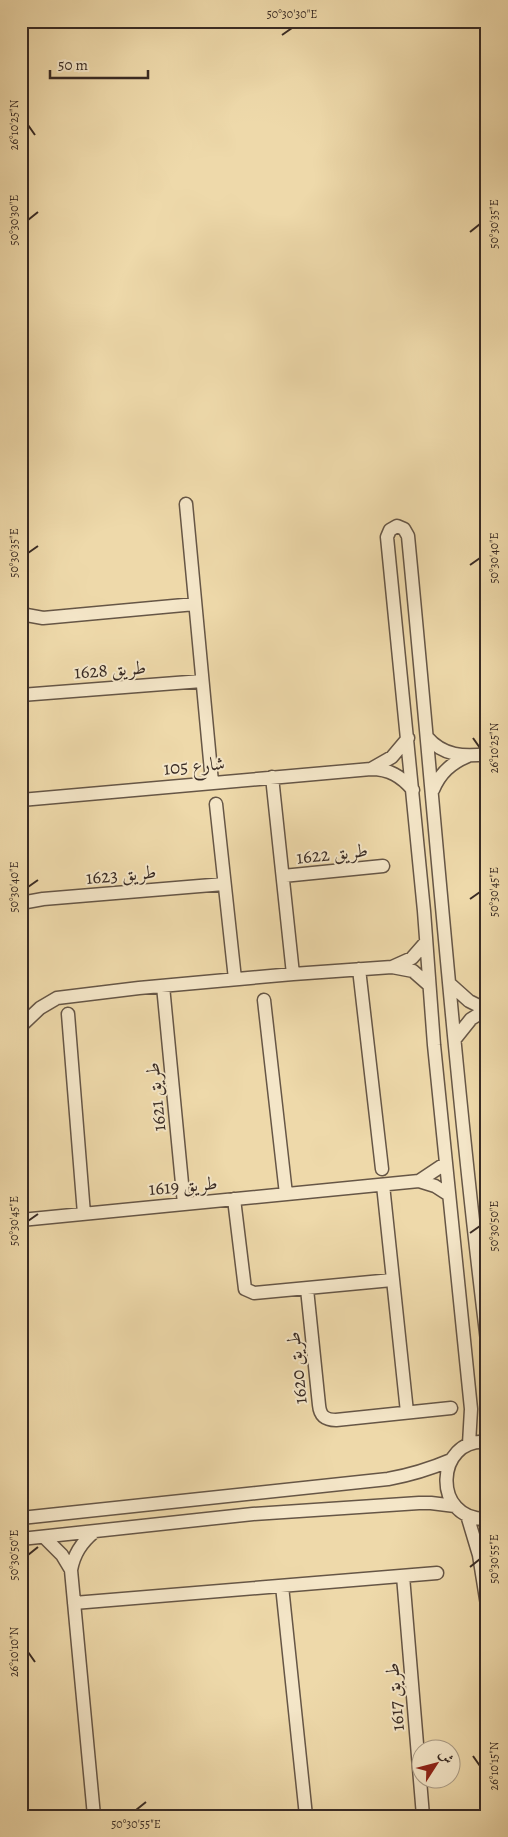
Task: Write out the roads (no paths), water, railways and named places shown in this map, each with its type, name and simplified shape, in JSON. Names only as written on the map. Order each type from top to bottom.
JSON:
[{"type":"street","points":[[186,504],[212,782]]},
{"type":"street","points":[[469,1444],[471,1409],[429,985],[408,738],[387,537],[390,530],[397,526],[404,529],[408,536],[455,1039],[487,1341]]},
{"type":"street","points":[[21,614],[42,618],[195,604]]},
{"type":"street","name":"طريق 1628","points":[[21,695],[202,682]]},
{"type":"street","points":[[427,737],[440,749],[458,755],[487,754]]},
{"type":"street","name":"شارع 105","points":[[371,769],[392,757],[408,738]]},
{"type":"street","points":[[432,791],[446,769],[458,760],[468,756]]},
{"type":"street","name":"شارع 105","points":[[21,800],[371,769],[379,769],[394,774],[401,778],[412,790]]},
{"type":"street","name":"طريق 1622","points":[[272,777],[293,974]]},
{"type":"street","points":[[216,804],[234,979]]},
{"type":"street","name":"طريق 1622","points":[[283,876],[383,866]]},
{"type":"street","name":"طريق 1623","points":[[21,903],[43,899],[224,884]]},
{"type":"street","points":[[392,967],[412,958],[426,942]]},
{"type":"street","points":[[21,1026],[40,1008],[57,998],[163,986],[392,967],[413,972],[429,985]]},
{"type":"street","points":[[359,969],[382,1169]]},
{"type":"street","points":[[450,984],[469,1001],[486,1009]]},
{"type":"street","name":"طريق 1621","points":[[163,986],[184,1204]]},
{"type":"street","points":[[264,1000],[286,1194]]},
{"type":"street","points":[[455,1039],[471,1019],[486,1009]]},
{"type":"street","points":[[68,1014],[84,1214]]},
{"type":"street","name":"طريق 1619","points":[[419,1181],[446,1163]]},
{"type":"street","name":"طريق 1619","points":[[21,1220],[419,1181],[435,1186],[449,1195]]},
{"type":"street","points":[[382,1185],[407,1412]]},
{"type":"street","points":[[234,1199],[245,1289],[254,1293],[392,1280]]},
{"type":"street","name":"طريق 1620","points":[[307,1289],[319,1405],[320,1412],[324,1417],[329,1420],[336,1420],[451,1408]]},
{"type":"street","points":[[487,1442],[469,1444],[459,1451],[451,1460],[446,1472],[449,1496],[455,1506],[467,1515],[479,1519],[487,1519]]},
{"type":"street","points":[[21,1518],[388,1479],[424,1471],[451,1460]]},
{"type":"street","points":[[21,1539],[282,1512],[419,1502],[455,1506]]},
{"type":"street","points":[[467,1515],[479,1555],[487,1605]]},
{"type":"street","points":[[94,1532],[76,1552],[71,1570],[94,1816]]},
{"type":"street","points":[[44,1537],[62,1555],[71,1570]]},
{"type":"street","points":[[74,1603],[437,1573]]},
{"type":"street","name":"طريق 1617","points":[[403,1576],[423,1816]]},
{"type":"street","points":[[282,1586],[306,1816]]}]
